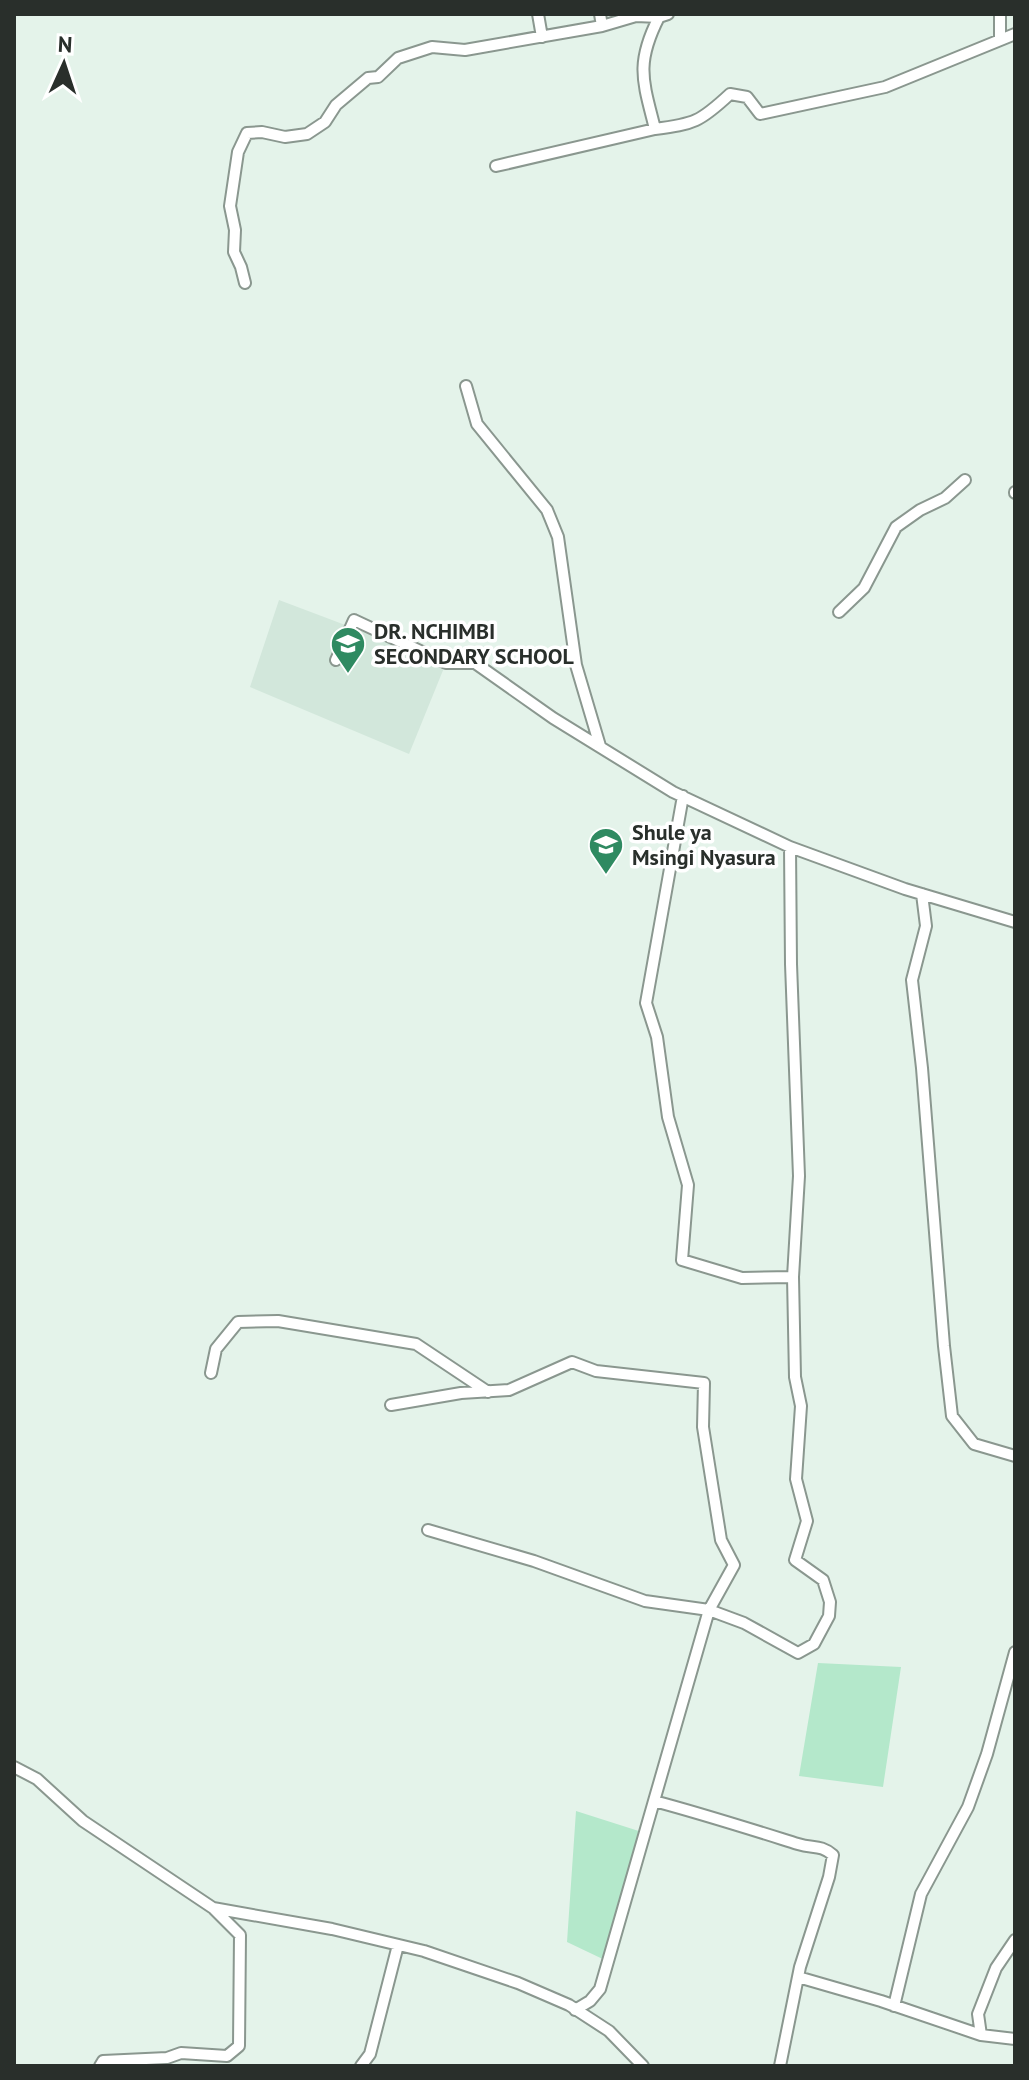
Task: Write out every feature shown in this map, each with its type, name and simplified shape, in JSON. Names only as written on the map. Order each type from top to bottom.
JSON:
[{"type":"street","points":[[538,14],[542,37]]},
{"type":"street","points":[[600,14],[602,26]]},
{"type":"street","points":[[1000,14],[1000,39]]},
{"type":"street","points":[[245,283],[234,252],[235,230],[230,206],[238,152],[247,133],[262,132],[285,137],[307,134],[325,122],[336,105],[368,78],[378,77],[398,58],[432,47],[465,50],[602,26],[636,16],[664,16]]},
{"type":"street","points":[[655,129],[642,78],[642,61],[649,38],[664,16]]},
{"type":"street","points":[[496,166],[655,129],[688,125],[709,113],[730,94],[747,97],[760,114],[885,87],[1015,34]]},
{"type":"street","points":[[466,386],[477,424],[547,510],[558,537],[576,665],[600,746]]},
{"type":"street","points":[[839,612],[864,588],[896,527],[920,510],[945,498],[965,480]]},
{"type":"street","points":[[336,660],[354,620],[446,663],[475,663],[553,718],[683,796],[790,847],[922,894],[1015,922]]},
{"type":"street","points":[[683,796],[646,1003],[657,1037],[668,1117],[688,1185],[682,1260],[742,1278],[793,1277]]},
{"type":"street","points":[[428,1530],[534,1561],[645,1601],[709,1610],[744,1623],[798,1653],[814,1644],[829,1616],[830,1602],[823,1580],[795,1560],[807,1521],[796,1479],[801,1406],[795,1377],[793,1277],[799,1176],[790,847]]},
{"type":"street","points":[[922,894],[926,926],[912,980],[952,1416],[974,1444],[1015,1456]]},
{"type":"street","points":[[211,1373],[216,1349],[238,1322],[261,1320],[416,1344],[488,1392]]},
{"type":"street","points":[[391,1405],[461,1393],[509,1390],[572,1362],[596,1371],[704,1383],[703,1427],[721,1540],[734,1565],[709,1610],[600,1989],[590,2001],[575,2010]]},
{"type":"street","points":[[453,1369],[461,1393]]},
{"type":"street","points":[[894,2006],[921,1894],[968,1807],[987,1754],[1015,1652]]},
{"type":"street","points":[[14,1767],[37,1779],[83,1821],[213,1908],[240,1935],[239,2046],[227,2056],[181,2053],[167,2058],[103,2061],[100,2066]]},
{"type":"street","points":[[654,1801],[760,1830],[802,1845],[823,1847],[833,1855],[798,1977],[780,2066]]},
{"type":"street","points":[[213,1908],[424,1951],[518,1983],[575,2010],[609,2031],[643,2066]]},
{"type":"street","points":[[981,2035],[978,2014],[996,1968],[1015,1940]]},
{"type":"street","points":[[361,2066],[370,2054],[398,1945]]},
{"type":"street","points":[[798,1977],[981,2035],[1015,2039]]},
{"type":"shaded area","name":"DR. NCHIMBI SECONDARY SCHOOL","points":[[279,600],[446,663],[409,754],[250,687]]},
{"type":"green space","points":[[818,1663],[901,1667],[883,1787],[799,1776]]},
{"type":"green space","points":[[576,1811],[645,1833],[609,1962],[567,1942]]},
{"type":"place","name":"DR. NCHIMBI SECONDARY SCHOOL","points":[[348,675]]},
{"type":"place","name":"Shule ya Msingi Nyasura","points":[[606,876]]}]
